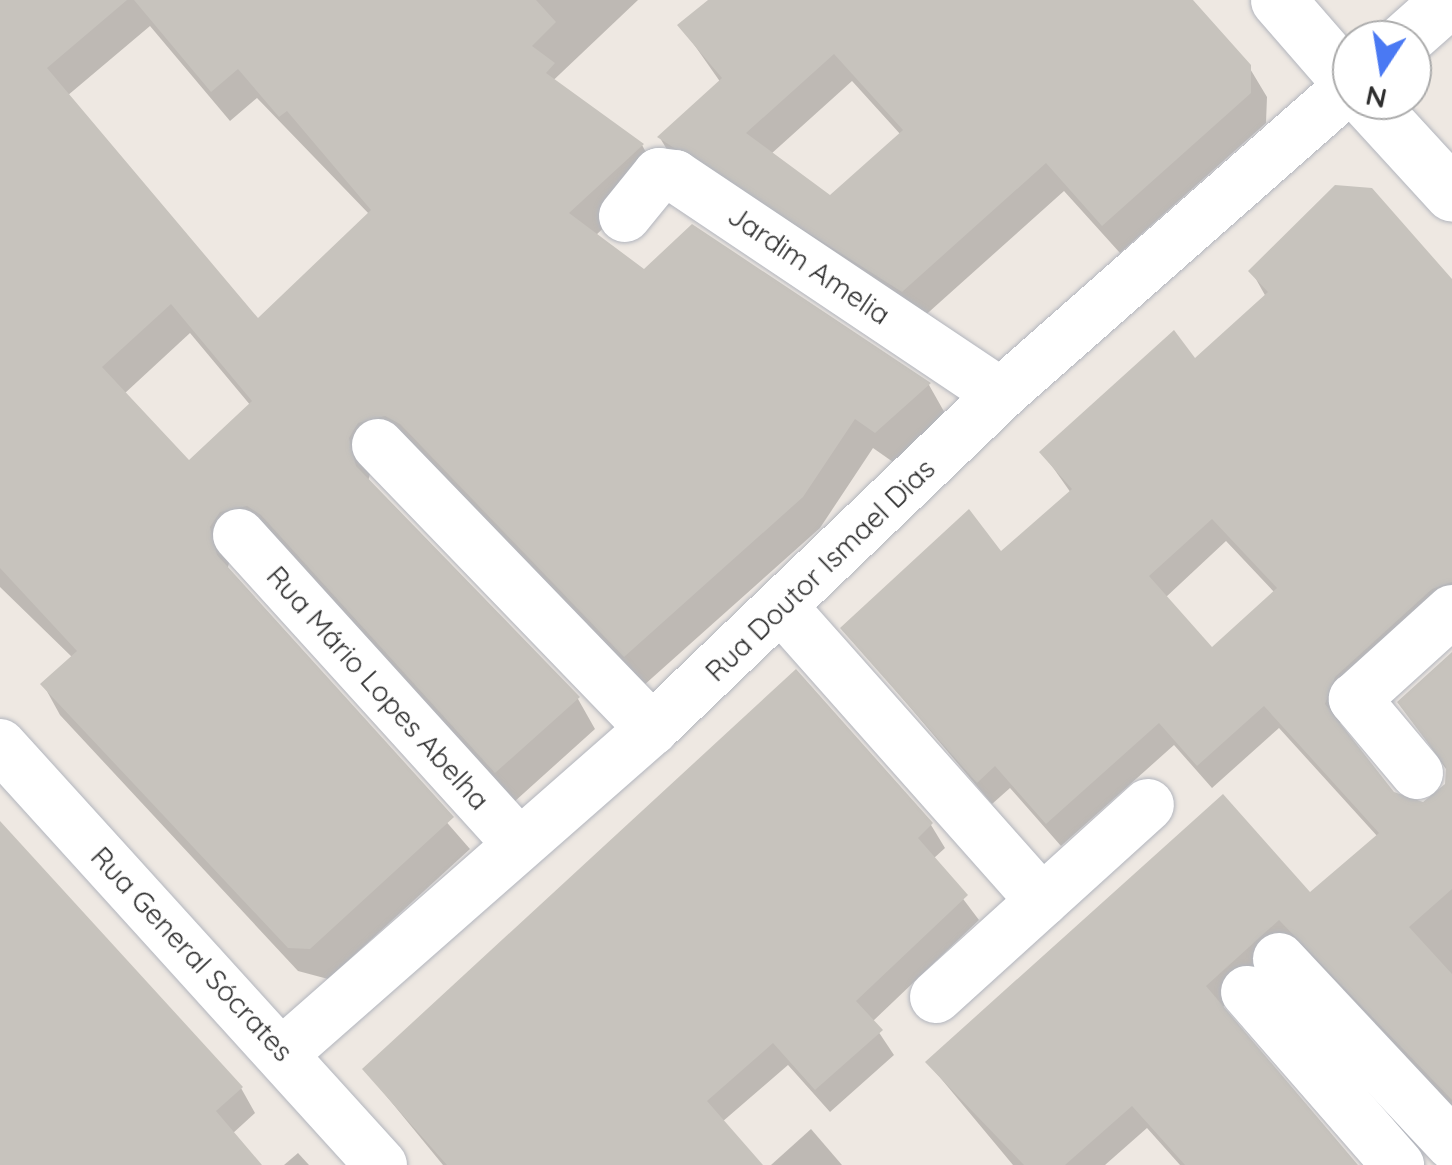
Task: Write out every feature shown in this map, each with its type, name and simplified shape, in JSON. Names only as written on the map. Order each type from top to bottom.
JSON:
[{"type":"street","points":[[1278,0],[1332,62]]},
{"type":"street","points":[[1426,20],[1449,0]]},
{"type":"street","name":"Rua Doutor Ismael Dias","points":[[284,1052],[517,842],[652,729],[784,610],[1002,394],[1332,103]]},
{"type":"street","points":[[1384,120],[1452,194]]},
{"type":"street","name":"Jardim Amelia","points":[[625,216],[659,174],[675,176],[1002,394]]},
{"type":"street","points":[[378,445],[652,729]]},
{"type":"street","name":"Rua Mário Lopes Abelha","points":[[239,534],[517,842]]},
{"type":"street","points":[[784,610],[1042,901]]},
{"type":"street","points":[[1417,773],[1355,699],[1452,611]]},
{"type":"street","name":"Rua General Sócrates","points":[[0,745],[284,1052],[381,1165]]},
{"type":"street","points":[[936,997],[1148,805]]},
{"type":"street","points":[[1398,1165],[1263,975],[1452,1144]]},
{"type":"building","points":[[0,0],[127,0],[47,68],[258,318],[371,210],[287,111],[279,117],[238,69],[211,92],[134,0],[536,0],[556,22],[532,46],[555,63],[546,73],[644,144],[569,213],[644,269],[692,224],[931,383],[875,433],[855,419],[803,497],[624,657],[400,424],[385,416],[358,423],[349,438],[356,466],[580,697],[495,773],[261,515],[247,506],[220,512],[210,527],[217,555],[454,817],[310,949],[288,948],[40,684],[77,651],[0,568]],"holes":[[[171,304],[252,401],[189,460],[102,367]]]},
{"type":"building","points":[[708,0],[1193,0],[1251,65],[1251,93],[1102,226],[1046,163],[902,292],[657,137],[722,78],[677,25]],"holes":[[[834,54],[903,130],[830,195],[746,133]]]},
{"type":"building","points":[[1335,185],[1372,188],[1452,279],[1452,582],[1432,589],[1335,677],[1325,704],[1394,792],[1423,802],[1445,784],[1446,767],[1397,702],[1452,652],[1452,889],[1409,927],[1452,974],[1452,1100],[1279,920],[1206,986],[1358,1165],[1185,1165],[1132,1106],[1065,1165],[1024,1165],[925,1062],[1223,794],[1310,892],[1379,833],[1264,706],[1197,766],[1159,723],[1046,824],[995,766],[977,783],[840,628],[969,509],[1001,551],[1072,489],[1039,452],[1174,330],[1195,358],[1268,292],[1248,271]],"holes":[[[1212,519],[1277,588],[1212,647],[1149,576]]]},
{"type":"building","points":[[796,669],[933,823],[918,838],[968,895],[856,1001],[883,1030],[815,1090],[773,1043],[707,1101],[763,1165],[447,1165],[362,1069]]},
{"type":"building","points":[[0,821],[243,1087],[216,1111],[262,1165],[0,1165]]}]
